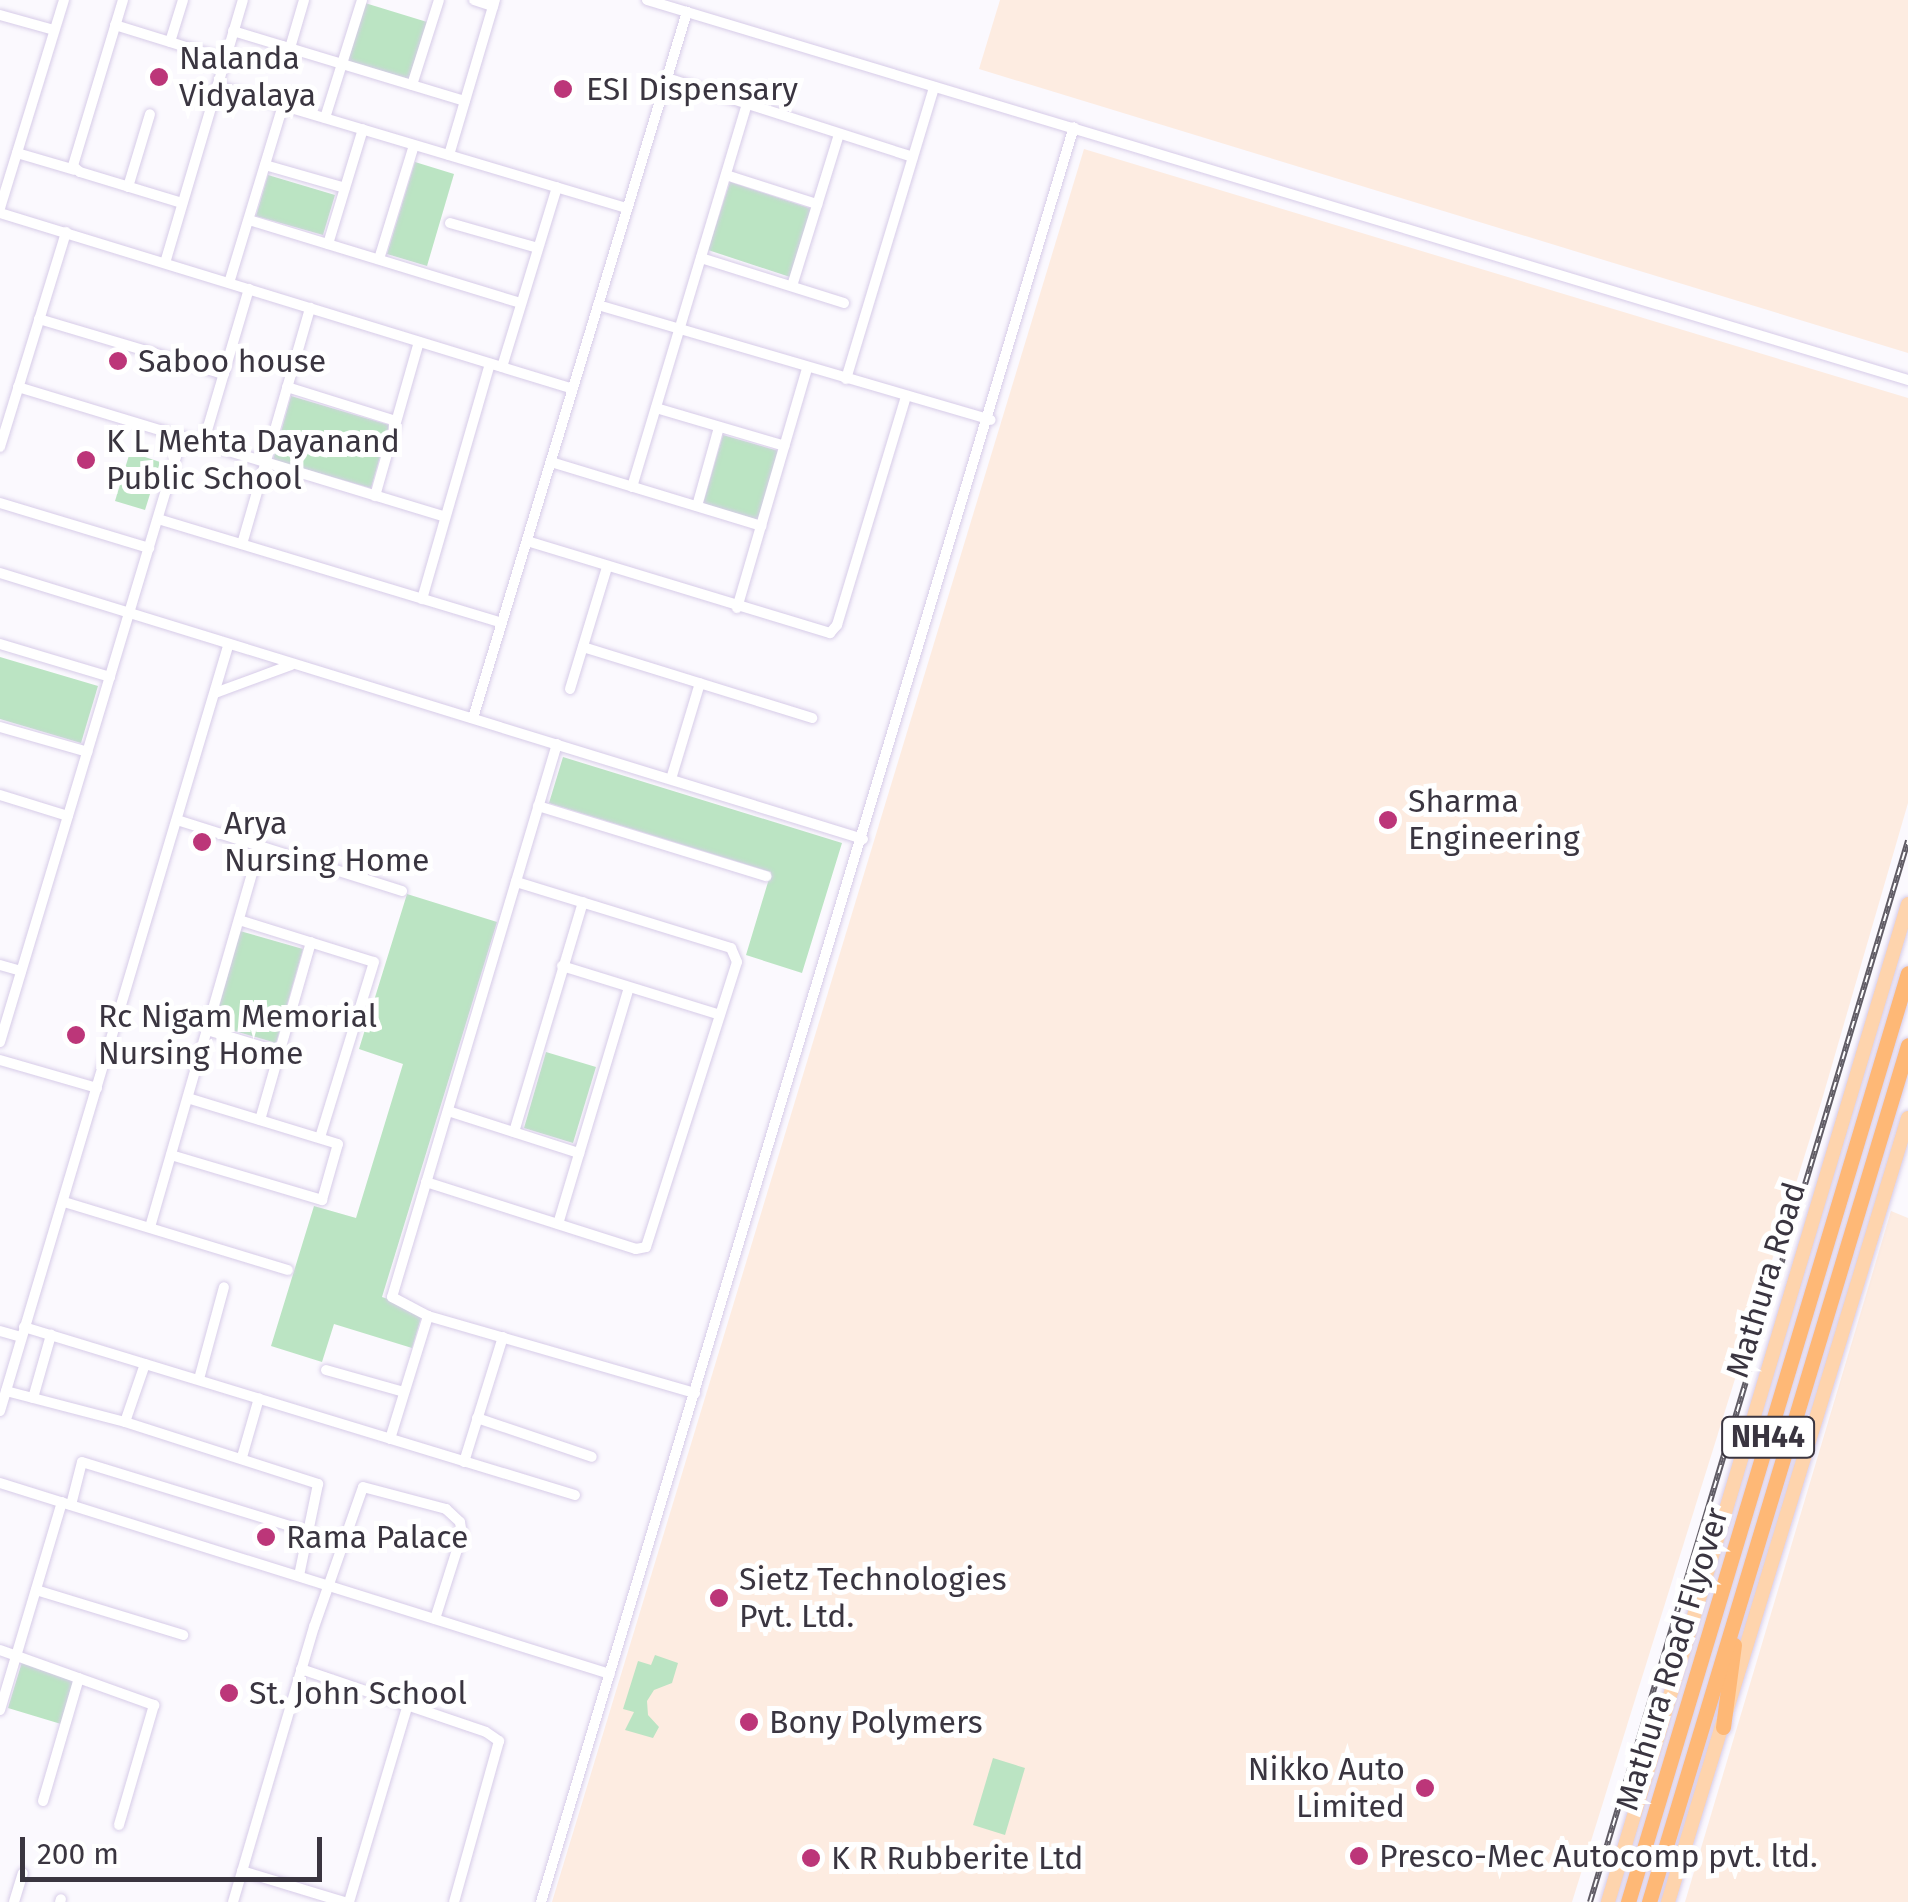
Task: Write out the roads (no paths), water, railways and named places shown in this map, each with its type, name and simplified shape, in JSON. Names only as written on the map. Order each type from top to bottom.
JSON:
[{"type":"highway","name":"Mathura Road Flyover","points":[[1628,1902],[1908,973]]},
{"type":"highway","name":"Mathura Road","points":[[1737,1611],[1908,1045]]},
{"type":"highway","name":"Mathura Road Flyover","points":[[1649,1902],[1737,1611]]},
{"type":"highway","points":[[1723,1727],[1737,1611]]},
{"type":"main road","name":"Mathura Road","points":[[1608,1902],[1908,904]]},
{"type":"main road","points":[[1668,1902],[1908,1118]]},
{"type":"street","points":[[64,0],[0,210],[572,389]]},
{"type":"street","points":[[75,170],[74,160],[123,0]]},
{"type":"street","points":[[170,42],[184,0]]},
{"type":"street","points":[[165,263],[242,0]]},
{"type":"street","points":[[290,48],[304,0]]},
{"type":"street","points":[[325,118],[362,0]]},
{"type":"street","points":[[412,85],[439,0]]},
{"type":"street","points":[[449,155],[494,3],[474,0]]},
{"type":"street","points":[[647,0],[1908,380]]},
{"type":"street","points":[[473,718],[687,12]]},
{"type":"street","points":[[1,18],[54,30]]},
{"type":"street","points":[[116,25],[225,60]]},
{"type":"street","points":[[234,31],[465,102]]},
{"type":"street","points":[[667,78],[913,157]]},
{"type":"street","points":[[217,86],[626,208]]},
{"type":"street","points":[[846,379],[934,87]]},
{"type":"street","points":[[632,487],[747,104]]},
{"type":"street","points":[[230,283],[283,105]]},
{"type":"street","points":[[128,187],[150,114]]},
{"type":"street","points":[[541,1902],[990,420],[1074,127]]},
{"type":"street","points":[[328,244],[363,129]]},
{"type":"street","points":[[792,286],[840,134]]},
{"type":"street","points":[[379,260],[414,144]]},
{"type":"street","points":[[17,153],[182,203]]},
{"type":"street","points":[[265,166],[345,188]]},
{"type":"street","points":[[726,175],[818,204]]},
{"type":"street","points":[[422,598],[496,366],[522,303],[556,187]]},
{"type":"street","points":[[248,220],[522,303]]},
{"type":"street","points":[[450,223],[538,248]]},
{"type":"street","points":[[0,447],[66,232]]},
{"type":"street","points":[[701,258],[844,303]]},
{"type":"street","points":[[204,444],[250,289]]},
{"type":"street","points":[[598,304],[678,332],[990,420]]},
{"type":"street","points":[[242,544],[310,308]]},
{"type":"street","points":[[40,319],[224,374]]},
{"type":"street","points":[[374,496],[419,342]]},
{"type":"street","points":[[738,608],[807,368]]},
{"type":"street","points":[[18,387],[446,517]]},
{"type":"street","points":[[287,388],[396,421]]},
{"type":"street","points":[[526,540],[821,633],[835,631],[906,396]]},
{"type":"street","points":[[656,408],[784,446]]},
{"type":"street","points":[[697,506],[720,426]]},
{"type":"street","points":[[0,1042],[182,437]]},
{"type":"street","points":[[550,462],[762,526]]},
{"type":"street","points":[[0,502],[149,548]]},
{"type":"street","points":[[158,519],[502,623]]},
{"type":"street","points":[[570,689],[608,566]]},
{"type":"street","points":[[0,572],[228,646],[863,838]]},
{"type":"street","points":[[0,644],[110,676]]},
{"type":"street","points":[[0,1411],[228,646]]},
{"type":"street","points":[[583,648],[812,718]]},
{"type":"street","points":[[215,694],[292,665]]},
{"type":"street","points":[[672,779],[700,683]]},
{"type":"street","points":[[0,727],[88,752]]},
{"type":"street","points":[[557,744],[392,1297],[428,1316],[695,1393]]},
{"type":"street","points":[[0,795],[68,816]]},
{"type":"street","points":[[538,806],[766,876]]},
{"type":"street","points":[[177,820],[402,892]]},
{"type":"street","points":[[150,1228],[260,847]]},
{"type":"street","points":[[426,1182],[636,1249],[646,1248],[737,962],[736,951],[516,882]]},
{"type":"street","points":[[514,1132],[582,902]]},
{"type":"street","points":[[239,920],[374,962],[320,1138]]},
{"type":"street","points":[[260,1120],[311,942]]},
{"type":"street","points":[[0,965],[22,971]]},
{"type":"street","points":[[562,966],[720,1015]]},
{"type":"street","points":[[558,1224],[629,987]]},
{"type":"street","points":[[207,1030],[280,1052]]},
{"type":"street","points":[[0,1060],[96,1088]]},
{"type":"street","points":[[171,1154],[322,1200],[338,1144],[188,1098]]},
{"type":"street","points":[[448,1110],[579,1153]]},
{"type":"street","points":[[64,1202],[288,1270]]},
{"type":"street","points":[[198,1378],[224,1287]]},
{"type":"street","points":[[390,1438],[428,1316]]},
{"type":"street","points":[[0,1331],[51,1335],[574,1495]]},
{"type":"street","points":[[34,1398],[51,1335]]},
{"type":"street","points":[[464,1462],[503,1337]]},
{"type":"street","points":[[125,1422],[145,1364]]},
{"type":"street","points":[[326,1370],[404,1392]]},
{"type":"street","points":[[6,1391],[125,1422],[318,1484],[299,1576]]},
{"type":"street","points":[[242,1457],[259,1398]]},
{"type":"street","points":[[477,1418],[592,1457]]},
{"type":"street","points":[[0,1710],[36,1590],[82,1462],[309,1532]]},
{"type":"street","points":[[0,1482],[610,1674]]},
{"type":"street","points":[[233,1902],[301,1669],[362,1487],[446,1509],[460,1522],[462,1534],[435,1619]]},
{"type":"street","points":[[36,1590],[183,1635]]},
{"type":"street","points":[[0,1650],[154,1704],[119,1826]]},
{"type":"street","points":[[301,1669],[486,1732],[499,1741],[454,1902]]},
{"type":"street","points":[[43,1802],[79,1678]]},
{"type":"street","points":[[242,1871],[346,1902],[408,1704]]},
{"type":"street","points":[[14,1902],[23,1872]]},
{"type":"railway","points":[[1590,1902],[1908,841]]},
{"type":"place","name":"Nalanda Vidyalaya","points":[[159,77]]},
{"type":"place","name":"ESI Dispensary","points":[[563,89]]},
{"type":"place","name":"Saboo house","points":[[118,361]]},
{"type":"place","name":"K L Mehta Dayanand Public School","points":[[86,460]]},
{"type":"place","name":"Sharma Engineering","points":[[1388,820]]},
{"type":"place","name":"Arya Nursing Home","points":[[202,842]]},
{"type":"place","name":"Rc Nigam Memorial Nursing Home","points":[[76,1035]]},
{"type":"place","name":"Rama Palace","points":[[266,1537]]},
{"type":"place","name":"Sietz Technologies Pvt. Ltd.","points":[[719,1598]]},
{"type":"place","name":"St. John School","points":[[229,1693]]},
{"type":"place","name":"Bony Polymers","points":[[749,1722]]},
{"type":"place","name":"Nikko Auto Limited","points":[[1425,1788]]},
{"type":"place","name":"Presco-Mec Autocomp pvt. ltd.","points":[[1359,1856]]},
{"type":"place","name":"K R Rubberite Ltd","points":[[811,1858]]}]
